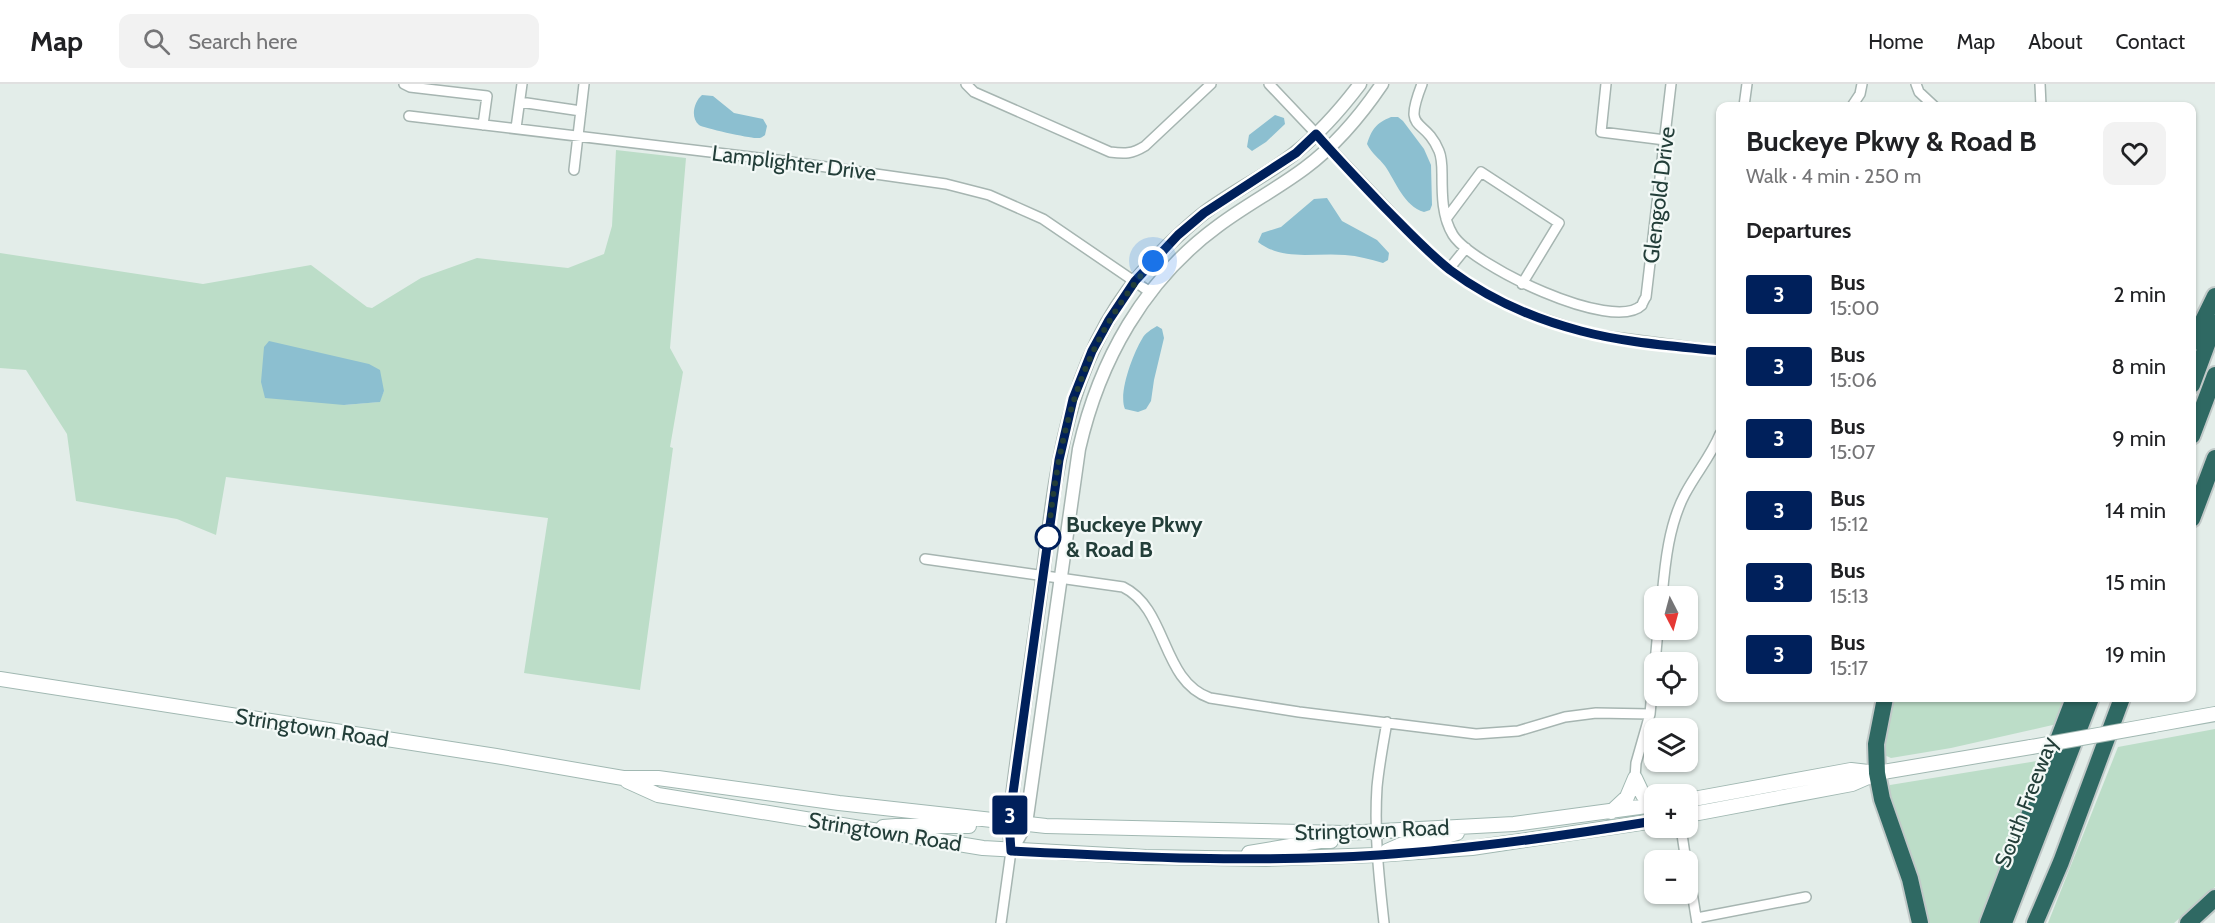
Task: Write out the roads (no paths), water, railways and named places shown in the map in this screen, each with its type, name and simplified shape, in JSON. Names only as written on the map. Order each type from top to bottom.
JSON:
[{"type":"highway","points":[[2196,335],[2215,296]]},
{"type":"highway","points":[[2196,374],[2215,323]]},
{"type":"highway","points":[[2196,425],[2215,375]]},
{"type":"highway","points":[[2196,508],[2215,458]]},
{"type":"highway","points":[[1884,702],[1876,744],[1877,773],[1882,799],[1910,879],[1920,923]]},
{"type":"highway","points":[[1988,923],[2072,702]]},
{"type":"highway","name":"South Freeway","points":[[2004,923],[2089,702]]},
{"type":"highway","points":[[2035,923],[2061,862],[2121,702]]},
{"type":"highway","points":[[2188,923],[2215,898]]},
{"type":"main road","name":"Stringtown Road","points":[[0,679],[623,778],[658,778],[1009,826],[1026,824],[1246,832],[1376,832],[1551,820],[1644,806]]},
{"type":"main road","points":[[1698,813],[1852,784],[1877,773],[2215,714]]},
{"type":"main road","points":[[1698,798],[1851,770],[1877,773]]},
{"type":"main road","name":"Stringtown Road","points":[[623,778],[658,795],[1011,851],[1234,859],[1377,855],[1494,846],[1644,823]]},
{"type":"main road","points":[[1635,778],[1644,796]]},
{"type":"main road","points":[[1611,812],[1627,797],[1635,778]]},
{"type":"main road","points":[[1698,805],[1773,792],[1787,782]]},
{"type":"main road","points":[[868,830],[896,826],[1009,826]]},
{"type":"main road","points":[[1377,855],[1403,844],[1425,842],[1453,835],[1467,827]]},
{"type":"main road","points":[[1234,859],[1254,851],[1320,841],[1356,841],[1376,832]]},
{"type":"street","points":[[404,84],[410,87],[487,96]]},
{"type":"street","points":[[483,124],[488,84]]},
{"type":"street","points":[[516,128],[522,84]]},
{"type":"street","points":[[574,170],[584,84]]},
{"type":"street","points":[[966,84],[974,92],[1110,152],[1124,154],[1133,153],[1145,146],[1211,84]]},
{"type":"street","points":[[1269,84],[1415,238],[1449,269],[1486,294],[1532,315],[1581,331],[1716,350]]},
{"type":"street","points":[[1001,923],[1011,851],[1009,826],[1059,460],[1073,399],[1100,335],[1135,281],[1178,235],[1204,213],[1275,168],[1316,134],[1346,103],[1360,84]]},
{"type":"street","points":[[1011,851],[1026,824],[1079,449],[1090,407],[1112,352],[1125,328],[1150,292],[1188,250],[1217,226],[1285,182],[1329,148],[1382,84]]},
{"type":"street","points":[[1422,84],[1413,114],[1416,124],[1434,142],[1442,159],[1446,219],[1455,239],[1482,260],[1522,284],[1559,223],[1480,172],[1446,219]]},
{"type":"street","points":[[1606,84],[1601,132],[1665,140]]},
{"type":"street","name":"Glengold Drive","points":[[1522,284],[1556,298],[1611,312],[1632,310],[1642,305],[1648,290],[1671,84]]},
{"type":"street","points":[[1745,102],[1747,84]]},
{"type":"street","points":[[1855,102],[1860,94],[1862,84]]},
{"type":"street","points":[[1916,84],[1919,92],[1930,102]]},
{"type":"street","points":[[2040,84],[2041,102]]},
{"type":"street","points":[[520,102],[581,111]]},
{"type":"street","name":"Lamplighter Drive","points":[[409,116],[872,172],[946,184],[989,195],[1043,219],[1150,292]]},
{"type":"street","points":[[1449,269],[1466,248]]},
{"type":"street","points":[[1663,586],[1674,521],[1685,494],[1704,466],[1716,442]]},
{"type":"street","points":[[925,559],[1123,587],[1136,594],[1145,604],[1183,678],[1192,690],[1201,695],[1226,701],[1476,734],[1518,730],[1565,717],[1596,713],[1650,714]]},
{"type":"street","points":[[1635,778],[1636,763],[1651,706]]},
{"type":"street","points":[[1384,923],[1376,832],[1377,788],[1387,722]]},
{"type":"street","points":[[1694,904],[1697,921],[1806,897]]},
{"type":"water","points":[[702,95],[713,96],[734,113],[763,119],[767,126],[765,135],[752,138],[699,125],[696,122],[694,110]]},
{"type":"water","points":[[1275,115],[1284,118],[1285,124],[1266,142],[1252,151],[1247,147],[1249,135]]},
{"type":"water","points":[[1391,117],[1398,117],[1403,121],[1424,149],[1431,165],[1432,205],[1430,210],[1424,212],[1411,205],[1367,144],[1375,127]]},
{"type":"water","points":[[1327,198],[1342,221],[1377,240],[1389,253],[1388,260],[1383,263],[1345,255],[1289,254],[1278,252],[1258,242],[1262,233],[1281,227],[1314,199]]},
{"type":"water","points":[[1157,326],[1162,329],[1164,338],[1151,401],[1146,409],[1138,412],[1125,409],[1123,393],[1131,364],[1143,337]]},
{"type":"water","points":[[269,341],[369,364],[380,370],[384,391],[380,402],[344,405],[265,398],[261,382],[264,347]]},
{"type":"place","name":"Buckeye Pkwy & Road B","points":[[1048,537]]}]
